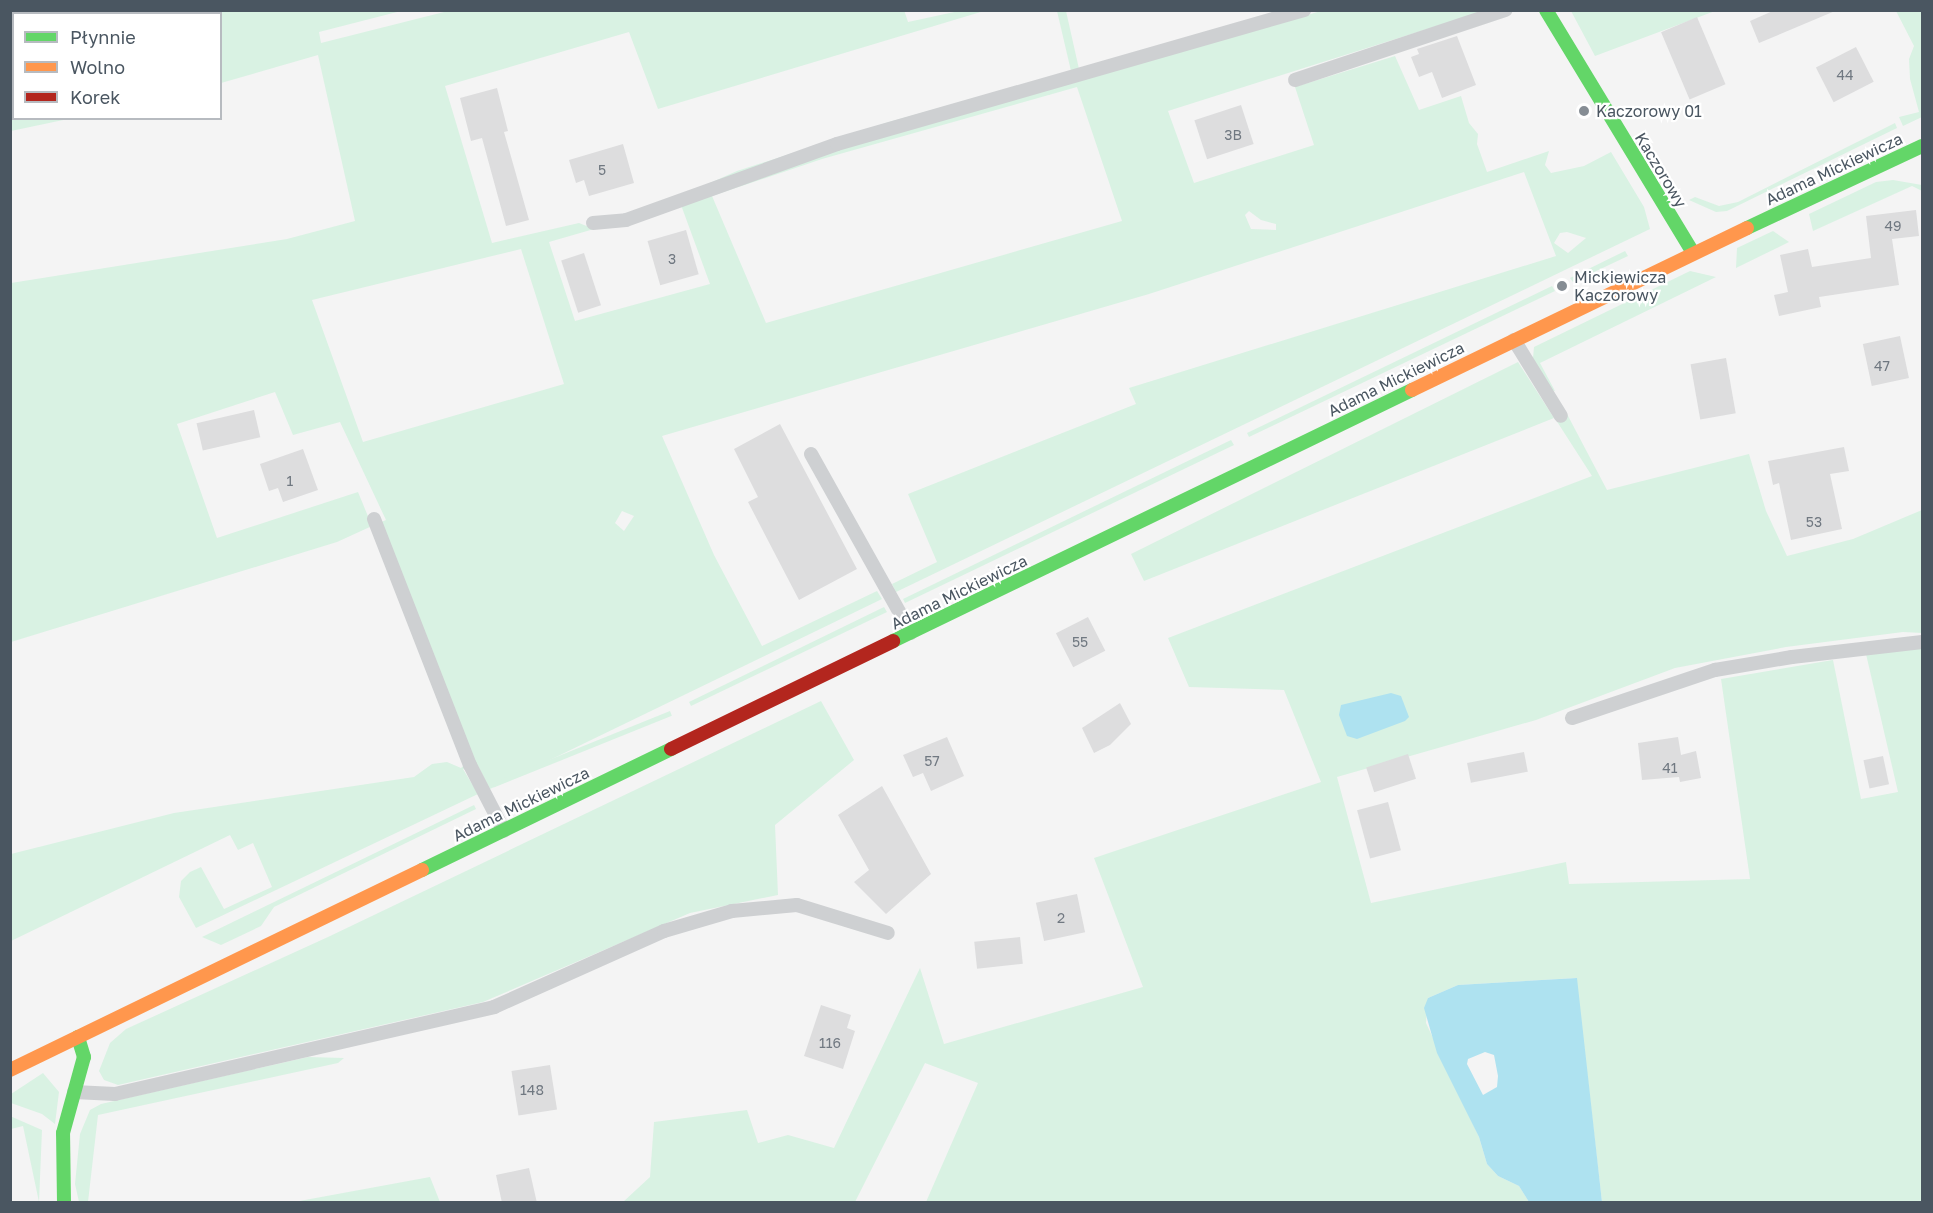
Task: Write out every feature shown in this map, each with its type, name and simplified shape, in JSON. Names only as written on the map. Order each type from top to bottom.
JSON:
[{"type":"street","name":"Kaczorowy","points":[[1548,12],[1692,253]]},
{"type":"street","name":"Adama Mickiewicza","points":[[10,1070],[1692,253],[1923,146]]},
{"type":"street","points":[[63,1203],[63,1133],[72,1091],[84,1057],[78,1037]]},
{"type":"lane","points":[[593,223],[626,220],[837,144],[1304,10]]},
{"type":"lane","points":[[1295,80],[1506,10]]},
{"type":"lane","points":[[1514,340],[1561,416]]},
{"type":"lane","points":[[811,454],[911,633]]},
{"type":"lane","points":[[374,519],[470,765],[504,831]]},
{"type":"lane","points":[[1572,718],[1715,670],[1792,657],[1923,642]]},
{"type":"lane","points":[[72,1091],[115,1094],[495,1007],[664,931],[732,911],[797,905],[888,933]]},
{"type":"green space","points":[[11,10],[78,11],[12,12],[11,28]]},
{"type":"green space","points":[[904,10],[908,22],[959,11],[984,11],[658,109],[629,32],[445,86],[492,243],[579,223],[594,229],[549,242],[575,321],[710,284],[681,205],[834,151],[1321,11],[1484,11],[1168,111],[1194,183],[1314,145],[1295,87],[1395,56],[1419,110],[1461,96],[1469,123],[1478,134],[1477,144],[1487,172],[1549,151],[1545,165],[1551,173],[1584,166],[1611,152],[1644,207],[1650,229],[896,592],[892,584],[937,562],[908,494],[1136,404],[1129,388],[1556,256],[1524,172],[1149,294],[662,436],[714,555],[762,646],[877,591],[882,599],[490,789],[478,766],[463,769],[478,794],[196,928],[179,897],[181,881],[190,872],[201,867],[224,909],[272,887],[253,843],[238,850],[230,835],[11,941],[11,854],[174,813],[414,777],[432,764],[447,762],[461,768],[464,765],[372,526],[337,542],[11,642],[11,283],[287,239],[355,221],[318,55],[222,83],[222,12],[167,11],[401,11],[319,32],[321,43],[448,11]],"holes":[[[1077,87],[1122,221],[766,323],[712,196],[822,159]],[[1249,211],[1261,220],[1276,224],[1276,230],[1251,229],[1245,215]],[[1567,232],[1586,238],[1568,253],[1554,243],[1560,233]],[[521,249],[564,384],[363,442],[312,300]],[[275,392],[293,435],[340,422],[386,520],[372,526],[358,492],[217,538],[177,424]],[[622,511],[634,516],[624,531],[615,523]]]},
{"type":"green space","points":[[1057,11],[1066,11],[1079,69],[1132,56],[838,140],[694,190],[737,171],[889,122],[1071,71]]},
{"type":"green space","points":[[1571,11],[1715,11],[1595,56]]},
{"type":"green space","points":[[1896,11],[1922,11],[1922,117],[1903,126],[1899,117],[1919,112],[1910,79],[1909,59],[1914,46]]},
{"type":"green space","points":[[11,109],[12,120],[63,120],[11,131]]},
{"type":"green space","points":[[1895,123],[1897,128],[1727,211],[1716,212],[1689,200],[1695,197],[1719,206],[1738,202]]},
{"type":"green space","points":[[1893,180],[1922,185],[1922,191],[1912,186],[1813,231],[1809,214],[1876,182]]},
{"type":"green space","points":[[1773,231],[1789,242],[1736,268],[1737,248]]},
{"type":"green space","points":[[1625,251],[1628,256],[1573,282],[1570,278]]},
{"type":"green space","points":[[1690,271],[1716,277],[1540,363],[1555,391],[1551,390],[1533,358],[1534,347]]},
{"type":"green space","points":[[1552,286],[1555,291],[1249,437],[1247,433]]},
{"type":"green space","points":[[1518,362],[1554,418],[1144,581],[1131,554]]},
{"type":"green space","points":[[1567,414],[1607,490],[1749,454],[1766,511],[1787,556],[1853,539],[1922,510],[1922,633],[1903,632],[1786,647],[1675,668],[1536,720],[1337,777],[1371,903],[1566,862],[1569,884],[1750,879],[1721,679],[1833,660],[1861,799],[1898,792],[1866,654],[1922,648],[1922,1202],[1602,1202],[1576,978],[1458,985],[1428,998],[1426,1023],[1479,1137],[1487,1164],[1498,1176],[1519,1186],[1529,1202],[926,1202],[978,1083],[925,1063],[855,1202],[623,1202],[650,1177],[654,1122],[747,1110],[758,1143],[788,1135],[834,1148],[920,968],[944,1044],[1143,987],[1094,858],[1321,782],[1284,690],[1189,687],[1168,638],[1592,476],[1556,420]]},
{"type":"green space","points":[[1231,440],[1234,445],[905,603],[903,599]]},
{"type":"green space","points":[[884,607],[887,612],[691,706],[689,702]]},
{"type":"green space","points":[[821,701],[854,760],[775,825],[778,895],[690,913],[483,1002],[118,1085],[104,1080],[99,1071],[110,1043],[126,1029],[328,937]]},
{"type":"green space","points":[[670,711],[672,716],[494,788],[492,783]]},
{"type":"green space","points":[[474,805],[476,809],[274,907],[261,926],[221,945],[202,937]]},
{"type":"green space","points":[[308,1057],[344,1058],[338,1063],[98,1115],[88,1202],[79,1202],[75,1184],[80,1134],[90,1110],[101,1104]]},
{"type":"green space","points":[[43,1073],[59,1092],[55,1124],[42,1114],[11,1103],[11,1094]]},
{"type":"green space","points":[[10,1116],[42,1130],[39,1202],[23,1126],[11,1129]]},
{"type":"green space","points":[[430,1177],[440,1202],[294,1202]]},
{"type":"water","points":[[1391,693],[1401,696],[1409,717],[1405,721],[1357,739],[1347,736],[1339,715],[1341,705]]},
{"type":"water","points":[[1577,978],[1602,1202],[1529,1202],[1519,1186],[1498,1176],[1487,1164],[1479,1137],[1437,1053],[1424,1008],[1428,998],[1458,985]],"holes":[[[1485,1052],[1494,1055],[1498,1076],[1497,1087],[1483,1095],[1467,1064],[1468,1059]]]},
{"type":"building","points":[[1775,10],[1835,11],[1759,43],[1750,21]]},
{"type":"building","points":[[1697,17],[1726,84],[1690,99],[1661,32]]},
{"type":"building","points":[[1457,36],[1476,85],[1442,98],[1432,72],[1419,77],[1411,57],[1419,54],[1417,49]]},
{"type":"building","points":[[1856,47],[1874,82],[1834,102],[1816,67]]},
{"type":"building","points":[[497,88],[508,131],[504,132],[529,220],[506,226],[482,138],[471,141],[460,98]]},
{"type":"building","points":[[1241,105],[1254,144],[1207,159],[1194,120]]},
{"type":"building","points":[[623,144],[634,183],[589,196],[584,180],[576,183],[569,160]]},
{"type":"building","points":[[1916,210],[1919,236],[1892,239],[1899,285],[1819,297],[1821,307],[1779,316],[1774,295],[1788,292],[1780,255],[1808,249],[1812,267],[1871,258],[1866,216]]},
{"type":"building","points":[[686,230],[699,274],[660,285],[648,241]]},
{"type":"building","points":[[584,253],[601,305],[578,313],[561,260]]},
{"type":"building","points":[[1900,336],[1909,378],[1872,386],[1863,344]]},
{"type":"building","points":[[1726,358],[1736,413],[1700,419],[1691,364]]},
{"type":"building","points":[[254,410],[260,437],[203,451],[197,423]]},
{"type":"building","points":[[780,424],[857,569],[799,600],[748,502],[758,497],[734,449]]},
{"type":"building","points":[[1844,447],[1849,471],[1830,474],[1842,529],[1791,540],[1779,483],[1773,485],[1768,461]]},
{"type":"building","points":[[303,449],[318,490],[283,502],[278,488],[269,491],[260,464]]},
{"type":"building","points":[[1088,617],[1105,651],[1073,667],[1056,633]]},
{"type":"building","points":[[1120,703],[1131,724],[1110,745],[1094,753],[1082,728]]},
{"type":"building","points":[[947,737],[964,776],[931,791],[923,773],[913,777],[903,755]]},
{"type":"building","points":[[1678,737],[1681,755],[1696,751],[1701,778],[1680,782],[1679,777],[1642,780],[1638,743]]},
{"type":"building","points":[[1524,752],[1528,772],[1471,783],[1467,763]]},
{"type":"building","points":[[1408,754],[1416,779],[1374,792],[1366,768]]},
{"type":"building","points":[[1883,756],[1889,784],[1869,789],[1863,760]]},
{"type":"building","points":[[882,786],[931,874],[886,914],[854,882],[869,870],[838,815]]},
{"type":"building","points":[[1388,802],[1401,850],[1370,859],[1357,810]]},
{"type":"building","points":[[1077,894],[1085,932],[1044,941],[1036,903]]},
{"type":"building","points":[[1020,937],[1023,964],[977,969],[974,942]]},
{"type":"building","points":[[821,1005],[851,1015],[847,1028],[855,1031],[843,1069],[804,1056]]},
{"type":"building","points":[[550,1065],[557,1109],[519,1116],[511,1071]]},
{"type":"building","points":[[529,1168],[537,1203],[502,1203],[496,1175]]},
{"type":"traffic: fast","points":[[1546,10],[1693,253]]},
{"type":"traffic: fast","points":[[1747,228],[1922,146]]},
{"type":"traffic: fast","points":[[893,641],[1412,390]]},
{"type":"traffic: fast","points":[[422,870],[671,749]]},
{"type":"traffic: fast","points":[[64,1202],[63,1133],[84,1057],[78,1037]]},
{"type":"traffic: slow","points":[[1412,390],[1747,228]]},
{"type":"traffic: slow","points":[[10,1070],[422,870]]},
{"type":"traffic: jam","points":[[671,749],[893,641]]},
{"type":"place","name":"Kaczorowy 01","points":[[1584,111]]},
{"type":"place","name":"Mickiewicza Kaczorowy","points":[[1562,286]]}]
